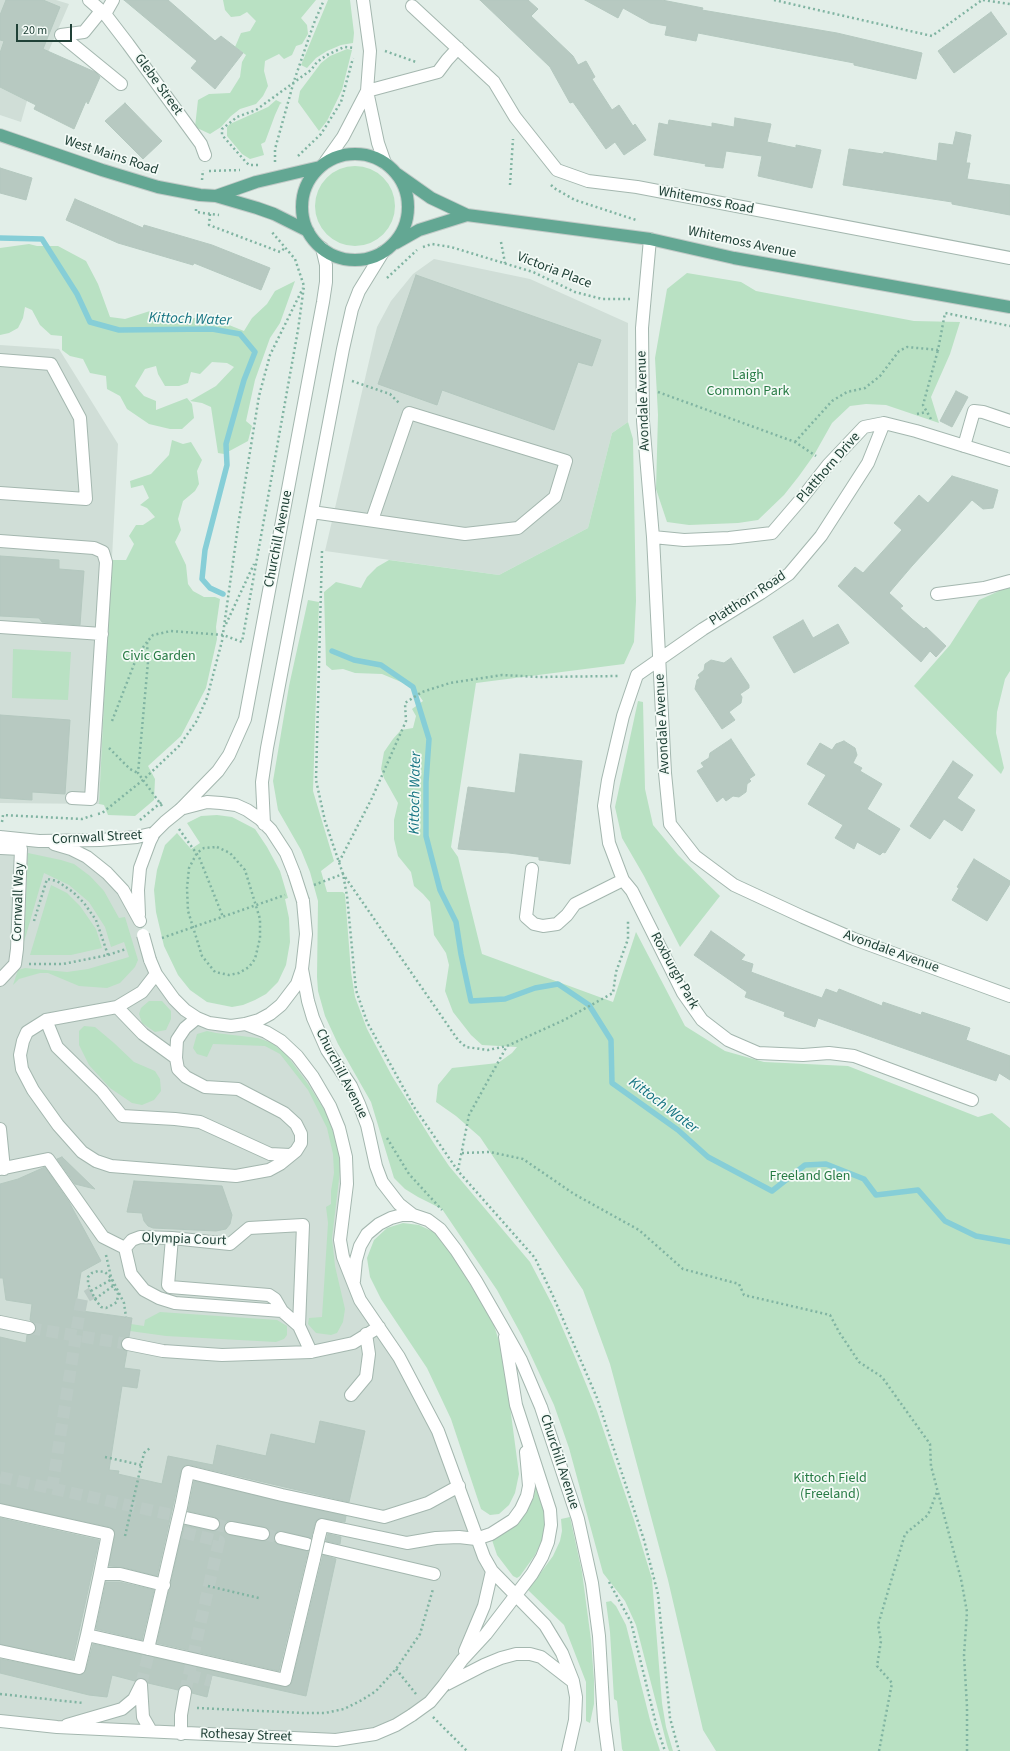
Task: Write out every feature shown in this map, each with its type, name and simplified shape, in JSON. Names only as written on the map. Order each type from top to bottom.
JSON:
[{"type":"main road","name":"West Mains Road","points":[[0,135],[158,187],[200,195],[216,196],[274,214],[308,232]]},
{"type":"main road","points":[[360,153],[377,158],[392,167],[403,181],[408,198],[408,216],[402,232],[387,249],[377,255],[360,260],[343,259],[326,252],[313,240],[304,225],[301,207],[304,189],[312,174],[323,164],[342,154],[360,153]]},
{"type":"main road","name":"West Mains Road","points":[[216,196],[256,182],[323,164]]},
{"type":"main road","name":"Whitemoss Avenue","points":[[397,174],[431,198],[467,215],[650,239],[734,258],[1010,307]]},
{"type":"main road","name":"Whitemoss Avenue","points":[[387,249],[419,230],[467,215]]},
{"type":"street","name":"Glebe Street","points":[[89,0],[103,13],[201,144],[205,155]]},
{"type":"street","points":[[113,0],[103,13],[84,32],[61,36],[121,84]]},
{"type":"street","points":[[363,0],[370,51],[367,91],[376,136],[385,163]]},
{"type":"street","name":"Whitemoss Road","points":[[412,6],[494,82],[515,117],[557,170],[588,181],[637,187],[1010,258]]},
{"type":"street","points":[[323,164],[343,137],[367,91],[438,72],[458,48]]},
{"type":"street","name":"Avondale Avenue","points":[[650,239],[642,328],[643,421],[653,537],[665,773],[670,824],[695,856],[734,885],[854,939],[1010,996]]},
{"type":"street","name":"Churchill Avenue","points":[[181,810],[218,770],[229,754],[245,719],[323,302],[326,265],[322,248]]},
{"type":"street","name":"Churchill Avenue","points":[[264,824],[262,803],[264,767],[343,349],[352,309],[359,291],[387,249]]},
{"type":"street","points":[[0,360],[51,364],[80,418],[86,499],[0,493]]},
{"type":"street","points":[[964,446],[974,412],[983,412],[1010,421]]},
{"type":"street","points":[[312,512],[465,534],[518,528],[555,497],[566,461],[409,413],[372,520]]},
{"type":"street","name":"Platthorn Drive","points":[[653,537],[684,540],[729,538],[772,533],[828,465],[864,427],[884,423],[1010,460]]},
{"type":"street","name":"Platthorn Road","points":[[660,660],[703,628],[761,593],[789,574],[821,536],[868,463],[884,423]]},
{"type":"street","points":[[0,541],[94,548],[104,552],[106,562],[91,799],[72,798]]},
{"type":"street","points":[[937,594],[984,588],[1010,581]]},
{"type":"street","points":[[0,627],[102,634]]},
{"type":"street","points":[[637,675],[660,660]]},
{"type":"street","name":"Roxburgh Park","points":[[637,675],[623,716],[608,780],[604,806],[609,843],[623,880],[632,892],[683,993],[702,1020],[728,1040],[758,1053],[803,1055],[829,1053],[854,1056],[972,1100]]},
{"type":"street","points":[[207,802],[228,804],[247,810],[264,824],[278,841],[294,873],[302,901],[306,934],[302,969],[296,984],[281,1005],[270,1014],[245,1024],[231,1026],[209,1023],[197,1018],[185,1010],[174,999],[156,974],[150,960],[140,921],[138,890],[140,868],[154,833],[165,822],[181,810],[196,804],[207,802]]},
{"type":"street","name":"Cornwall Street","points":[[1,837],[39,841],[121,839],[154,833]]},
{"type":"street","name":"Cornwall Way","points":[[1,837],[1,848],[21,849],[17,949],[15,964]]},
{"type":"street","name":"Cornwall Street","points":[[39,841],[71,849],[87,857],[107,873],[123,890],[140,921]]},
{"type":"street","points":[[532,869],[526,917],[534,924],[543,926],[556,924],[567,915],[575,904],[623,880]]},
{"type":"street","points":[[0,980],[15,964]]},
{"type":"street","name":"Churchill Avenue","points":[[302,969],[313,1018],[327,1050],[350,1086],[359,1104],[367,1125],[376,1166],[382,1182],[399,1204],[413,1215]]},
{"type":"street","points":[[156,974],[142,992],[117,1007],[46,1020],[27,1032],[25,1036],[20,1055],[22,1069],[33,1090],[58,1126],[82,1152],[96,1161],[111,1166],[236,1176],[268,1170],[280,1164],[296,1151],[302,1143],[302,1134],[296,1124],[284,1113],[238,1089],[205,1087],[192,1081],[178,1069],[176,1058],[178,1040],[185,1028],[197,1018]]},
{"type":"street","points":[[117,1007],[143,1034],[176,1058]]},
{"type":"street","points":[[46,1020],[57,1047],[102,1091],[122,1116],[200,1122],[270,1154],[290,1155]]},
{"type":"street","name":"Churchill Avenue","points":[[245,1024],[266,1032],[292,1051],[313,1077],[333,1114],[339,1128],[346,1157],[347,1184],[340,1240],[343,1257],[360,1300],[399,1357],[438,1430],[459,1486],[476,1539],[492,1571],[545,1625],[555,1640],[573,1682],[576,1697],[576,1720],[568,1751]]},
{"type":"street","points":[[0,1129],[2,1169],[48,1159],[103,1237],[125,1248]]},
{"type":"street","name":"Churchill Avenue","points":[[354,1284],[356,1260],[360,1246],[367,1234],[379,1224],[391,1218],[402,1215],[413,1215],[428,1220],[440,1228],[476,1281],[521,1360],[541,1407],[578,1519],[592,1584],[599,1636],[604,1721],[608,1751]]},
{"type":"street","name":"Olympia Court","points":[[299,1326],[282,1311],[175,1303],[159,1298],[144,1290],[131,1274],[125,1248],[132,1240],[140,1237],[172,1238],[230,1244],[249,1228],[303,1225],[299,1326],[310,1352]]},
{"type":"street","points":[[172,1238],[168,1285],[170,1287],[269,1295],[275,1299],[282,1311],[296,1297],[300,1290]]},
{"type":"street","points":[[0,1322],[28,1328]]},
{"type":"street","points":[[128,1344],[163,1351],[222,1355],[310,1352],[353,1343],[379,1326]]},
{"type":"street","points":[[462,1660],[486,1634],[542,1557],[548,1542],[551,1525],[550,1510],[524,1435],[516,1405],[503,1328]]},
{"type":"street","points":[[351,1395],[366,1377],[370,1354],[366,1334]]},
{"type":"street","points":[[87,1635],[285,1680],[322,1525],[343,1528],[406,1543],[436,1538],[459,1537],[476,1539],[491,1534],[513,1520],[528,1496],[529,1486],[524,1435]]},
{"type":"street","points":[[148,1650],[164,1585],[188,1472],[256,1489],[384,1517],[428,1503],[459,1486]]},
{"type":"street","points":[[0,1510],[108,1534],[79,1668],[0,1651]]},
{"type":"street","points":[[186,1518],[213,1524]]},
{"type":"street","points":[[231,1528],[263,1534]]},
{"type":"street","points":[[281,1538],[307,1544]]},
{"type":"street","points":[[324,1548],[434,1574]]},
{"type":"street","points":[[462,1660],[478,1623],[492,1571]]},
{"type":"street","points":[[100,1574],[120,1574],[164,1585]]},
{"type":"street","points":[[444,1685],[484,1665],[516,1654],[530,1654],[541,1657],[573,1682]]},
{"type":"street","name":"Rothesay Street","points":[[0,1721],[56,1727],[336,1740],[375,1734],[396,1725],[412,1715],[430,1702],[462,1660]]},
{"type":"street","points":[[56,1727],[122,1709],[134,1699],[141,1685],[143,1717],[152,1731]]},
{"type":"street","points":[[181,1734],[181,1715],[185,1692]]},
{"type":"path","points":[[277,167],[274,160],[275,149],[294,81],[314,23],[324,0]]},
{"type":"path","points":[[774,0],[932,36],[983,0],[1010,4]]},
{"type":"path","points":[[294,160],[321,134],[341,102],[356,42]]},
{"type":"path","points":[[265,166],[249,165],[222,135],[222,129],[237,117],[256,110],[311,70],[317,62],[327,55],[344,47],[355,48]]},
{"type":"path","points":[[370,51],[383,50],[438,72]]},
{"type":"path","points":[[510,185],[515,117]]},
{"type":"path","points":[[205,155],[200,195],[196,212],[223,215]]},
{"type":"path","points":[[203,171],[244,170],[249,165]]},
{"type":"path","points":[[210,214],[209,225],[280,252],[285,248]]},
{"type":"path","points":[[111,724],[138,654],[153,634],[171,631],[223,635],[242,642],[298,330],[304,286],[295,259],[272,231],[266,228]]},
{"type":"path","name":"Victoria Place","points":[[501,242],[505,263],[533,272],[575,292],[602,299],[645,299]]},
{"type":"path","points":[[1,837],[3,815],[82,819],[102,813],[143,780],[179,746],[196,722],[207,698],[223,635],[259,396],[270,355],[304,286]]},
{"type":"path","points":[[946,440],[923,405],[938,350],[945,314],[1010,326]]},
{"type":"path","points":[[795,442],[832,401],[847,392],[865,388],[880,376],[898,352],[907,347],[938,350]]},
{"type":"path","points":[[352,381],[390,394],[409,413]]},
{"type":"path","points":[[643,386],[795,442],[828,465]]},
{"type":"path","points":[[318,561],[322,547]]},
{"type":"path","points":[[224,628],[256,559]]},
{"type":"path","points":[[138,773],[148,662],[147,642]]},
{"type":"path","points":[[637,675],[539,677],[502,675],[450,683],[422,692],[405,703],[406,721],[372,798],[339,863],[343,874],[349,912],[356,990],[367,1022],[414,1107],[458,1171],[535,1258],[597,1398],[644,1540],[658,1594],[670,1718],[679,1751]]},
{"type":"path","points":[[104,743],[130,769],[138,773],[165,811]]},
{"type":"path","points":[[152,810],[165,800]]},
{"type":"path","points":[[174,823],[197,853],[223,917]]},
{"type":"path","points":[[217,847],[230,852],[245,870],[257,905],[260,919],[260,938],[256,954],[249,967],[239,974],[229,975],[215,972],[202,956],[188,911],[187,888],[189,868],[197,853],[204,848],[217,847]]},
{"type":"path","points":[[307,887],[343,874]]},
{"type":"path","points":[[343,874],[458,1040],[466,1047],[488,1050],[508,1046],[564,1020],[613,993],[616,972],[628,939],[627,928],[632,892]]},
{"type":"path","points":[[32,928],[47,879],[57,881],[73,892],[84,903],[96,920],[108,955]]},
{"type":"path","points":[[162,938],[286,895]]},
{"type":"path","points":[[15,964],[63,964],[108,955],[126,949]]},
{"type":"path","points":[[458,1171],[469,1115],[508,1046]]},
{"type":"path","points":[[462,1152],[490,1152],[523,1159],[574,1194],[639,1230],[683,1269],[740,1284],[744,1295],[830,1315],[839,1332],[859,1362],[882,1377],[930,1444],[931,1466],[961,1579],[967,1612],[964,1655],[967,1707],[967,1751]]},
{"type":"path","points":[[103,1237],[112,1279],[113,1286],[118,1294],[118,1302],[106,1308],[101,1307],[91,1291],[88,1277],[92,1273],[98,1271],[105,1272],[112,1279],[124,1303],[126,1317]]},
{"type":"path","points":[[91,1291],[112,1279]]},
{"type":"path","points":[[95,1299],[113,1286]]},
{"type":"path","points":[[123,1543],[144,1453],[150,1448]]},
{"type":"path","points":[[105,1457],[141,1465]]},
{"type":"path","points":[[879,1751],[892,1683],[877,1666],[881,1641],[878,1625],[905,1534],[928,1515],[938,1491]]},
{"type":"path","points":[[181,1715],[199,1708],[325,1713],[344,1709],[362,1700],[376,1691],[396,1669],[420,1634],[434,1587],[434,1574]]},
{"type":"path","points":[[208,1586],[259,1598]]},
{"type":"path","points":[[0,1694],[86,1704]]},
{"type":"path","points":[[437,1721],[467,1751]]},
{"type":"shaded area","points":[[0,0],[56,0],[69,4],[27,101],[21,122],[0,115]]},
{"type":"shaded area","points":[[434,259],[530,279],[628,323],[628,422],[612,433],[588,528],[499,575],[325,551],[377,327],[391,301],[413,274]]},
{"type":"shaded area","points":[[0,345],[59,349],[118,444],[99,804],[0,803]]},
{"type":"shaded area","points":[[0,837],[71,849],[107,873],[140,921],[150,960],[197,1018],[266,1032],[313,1077],[346,1157],[342,1224],[354,1284],[416,1388],[492,1571],[462,1660],[412,1715],[356,1738],[0,1721]]},
{"type":"green space","points":[[223,0],[316,0],[301,18],[307,25],[308,34],[302,44],[296,46],[292,55],[284,59],[279,54],[265,61],[264,71],[268,86],[263,96],[256,104],[240,109],[221,127],[210,134],[195,127],[198,100],[209,94],[230,93],[240,77],[242,62],[246,55],[235,47],[241,33],[250,31],[256,21],[247,12],[240,16],[231,17],[225,10]]},
{"type":"green space","points":[[328,0],[350,0],[354,33],[353,43],[341,45],[327,51],[316,58],[307,68],[301,65]]},
{"type":"green space","points":[[347,49],[352,50],[342,90],[327,121],[319,131],[298,102],[300,91],[321,63],[330,56]]},
{"type":"green space","points":[[276,100],[282,103],[280,104],[275,115],[265,142],[261,144],[264,155],[250,159],[242,154],[227,136],[227,127],[230,124],[268,107]]},
{"type":"green space","points":[[355,166],[370,169],[383,178],[392,191],[395,206],[392,221],[383,234],[370,243],[355,246],[340,243],[327,234],[318,221],[315,206],[318,191],[327,178],[340,169]]},
{"type":"green space","points":[[29,244],[37,246],[58,246],[86,261],[98,284],[110,317],[125,319],[150,311],[159,311],[170,318],[196,318],[229,325],[244,331],[252,318],[267,304],[275,291],[295,281],[280,323],[270,338],[255,380],[246,421],[252,426],[248,441],[224,454],[218,453],[211,407],[202,403],[190,401],[216,386],[234,367],[227,363],[212,362],[200,374],[191,372],[188,383],[179,386],[165,386],[158,374],[156,366],[145,369],[135,386],[144,396],[156,401],[156,410],[187,398],[192,404],[194,418],[182,429],[170,429],[149,424],[127,409],[120,396],[107,389],[106,376],[90,373],[83,359],[70,356],[62,350],[62,336],[51,335],[40,325],[32,310],[25,307],[23,318],[18,328],[9,333],[0,335],[0,248]]},
{"type":"green space","name":"Laigh Common Park","points":[[687,273],[741,282],[756,291],[914,321],[960,322],[950,354],[931,397],[939,423],[886,405],[866,404],[850,406],[832,423],[814,455],[784,495],[758,520],[738,523],[689,525],[667,522],[656,489],[658,415],[655,358],[667,289]]},
{"type":"green space","points":[[628,422],[633,439],[636,601],[634,642],[624,664],[476,683],[451,847],[458,857],[482,954],[613,1002],[636,932],[685,1026],[725,1051],[764,1062],[848,1066],[978,1117],[992,1113],[1010,1128],[1010,1751],[716,1751],[703,1730],[668,1580],[610,1364],[583,1290],[480,1137],[456,1116],[436,1102],[438,1085],[452,1068],[498,1063],[512,1053],[517,1047],[482,1045],[471,1035],[453,1012],[445,991],[449,965],[446,953],[434,935],[430,902],[414,886],[411,872],[398,856],[394,839],[394,820],[398,803],[384,778],[381,769],[384,752],[401,730],[413,728],[416,716],[412,709],[423,701],[413,687],[382,674],[355,673],[343,669],[332,670],[326,665],[324,592],[336,582],[361,588],[367,577],[377,567],[389,560],[499,575],[588,528],[612,433]]},
{"type":"green space","name":"Civic Garden","points":[[172,440],[183,444],[191,442],[202,460],[197,471],[199,484],[195,491],[183,501],[178,519],[181,530],[175,542],[186,565],[188,584],[193,591],[204,597],[215,597],[220,599],[216,627],[217,639],[206,688],[181,736],[148,766],[155,779],[154,800],[135,816],[108,815],[104,805],[99,804],[111,560],[126,560],[134,544],[129,536],[136,525],[143,525],[155,517],[147,508],[140,505],[149,498],[143,485],[131,488],[130,481],[151,474],[169,455]]},
{"type":"green space","points":[[1010,586],[1010,671],[1005,679],[997,712],[996,733],[1004,768],[1001,774],[914,686],[950,645],[979,600]]},
{"type":"green space","points":[[308,600],[319,602],[313,791],[334,861],[321,871],[327,892],[343,892],[345,894],[351,972],[355,997],[367,1029],[392,1076],[433,1142],[449,1166],[530,1262],[553,1306],[575,1357],[597,1411],[634,1520],[652,1579],[662,1703],[666,1727],[673,1751],[669,1751],[667,1745],[636,1625],[625,1601],[603,1573],[569,1448],[554,1405],[522,1336],[497,1290],[442,1209],[405,1189],[394,1178],[371,1102],[338,1044],[325,1016],[318,991],[317,977],[318,901],[310,872],[301,850],[278,810],[273,781],[289,686]]},
{"type":"green space","points":[[13,649],[71,652],[68,700],[12,698]]},
{"type":"green space","points":[[638,701],[643,702],[645,789],[653,825],[678,855],[720,896],[680,947],[644,876],[622,838],[615,807]]},
{"type":"green space","points":[[217,815],[232,817],[255,829],[280,871],[288,898],[285,899],[289,918],[290,942],[286,965],[278,982],[266,994],[255,1000],[243,1005],[232,1007],[207,1002],[190,990],[178,975],[164,946],[156,912],[154,890],[157,870],[165,845],[177,833],[191,849],[200,843],[187,823],[201,816]]},
{"type":"green space","points":[[28,853],[74,864],[90,876],[104,891],[119,918],[125,917],[138,960],[135,967],[120,983],[107,988],[79,986],[48,973],[40,973],[19,979],[13,985],[18,970],[25,968],[67,972],[88,969],[129,957],[124,942],[111,947],[105,927],[89,902],[69,885],[44,873],[24,942]]},
{"type":"green space","points":[[51,885],[67,893],[80,906],[96,929],[102,948],[71,955],[30,955]]},
{"type":"green space","points":[[149,1001],[162,1001],[171,1011],[171,1019],[166,1030],[155,1032],[142,1023],[139,1014],[141,1008]]},
{"type":"green space","points":[[84,1026],[95,1027],[134,1062],[155,1071],[160,1079],[161,1091],[154,1100],[142,1105],[132,1103],[110,1088],[89,1065],[79,1045],[79,1031]]},
{"type":"green space","points":[[207,1031],[258,1038],[272,1043],[286,1054],[308,1084],[327,1114],[338,1147],[340,1171],[332,1238],[335,1266],[345,1309],[343,1322],[337,1333],[331,1335],[316,1333],[308,1324],[309,1318],[322,1317],[328,1223],[326,1207],[331,1204],[331,1191],[334,1173],[333,1154],[327,1128],[308,1090],[280,1054],[265,1046],[213,1044],[207,1057],[197,1054],[193,1048],[197,1034]]},
{"type":"green space","points":[[403,1223],[419,1225],[436,1233],[447,1246],[493,1322],[503,1354],[519,1474],[515,1493],[509,1505],[499,1514],[490,1515],[481,1509],[451,1419],[427,1368],[381,1299],[370,1277],[367,1258],[374,1240],[387,1228]]},
{"type":"green space","points":[[160,1312],[277,1320],[287,1326],[287,1335],[284,1339],[276,1342],[166,1336],[130,1331],[131,1324],[144,1326],[145,1320]]},
{"type":"green space","points":[[535,1481],[543,1501],[545,1518],[543,1539],[535,1555],[517,1578],[513,1576],[497,1555],[491,1537],[511,1529],[520,1521],[534,1497]]},
{"type":"green space","points":[[570,1517],[582,1572],[591,1640],[594,1704],[590,1723],[586,1721],[586,1682],[564,1625],[528,1590],[553,1556],[560,1541],[562,1531],[561,1519]]},
{"type":"green space","points":[[611,1601],[616,1606],[626,1625],[650,1720],[660,1751],[623,1751],[622,1749],[617,1701],[614,1699],[610,1632],[606,1602]]},
{"type":"building","points":[[6,0],[43,0],[60,7],[43,49],[95,72],[100,77],[88,104],[86,101],[74,129],[34,109],[36,105],[0,87],[0,53],[4,41],[0,40],[0,15]]},
{"type":"building","points":[[124,0],[168,0],[215,41],[221,36],[243,53],[215,89],[191,68],[197,61]]},
{"type":"building","points":[[480,0],[528,0],[538,9],[531,16],[573,56],[578,65],[586,61],[595,77],[592,79],[612,110],[619,105],[633,126],[635,124],[646,140],[624,155],[615,142],[606,149],[573,102],[570,103],[550,67]]},
{"type":"building","points":[[585,0],[662,0],[703,8],[702,10],[837,33],[922,53],[916,79],[854,65],[854,63],[698,33],[696,41],[665,35],[667,26],[650,23],[623,8],[618,18]]},
{"type":"building","points":[[991,12],[1007,34],[954,73],[938,51]]},
{"type":"building","points":[[125,103],[162,141],[143,159],[105,121]]},
{"type":"building","points":[[735,118],[771,124],[767,142],[796,148],[796,145],[821,150],[812,188],[758,176],[762,156],[726,151],[723,168],[705,166],[706,164],[654,155],[659,123],[668,125],[669,120],[712,127],[712,123],[734,127]]},
{"type":"building","points":[[956,132],[971,135],[966,163],[970,163],[967,179],[1010,185],[1010,215],[952,204],[952,202],[843,185],[849,149],[883,154],[884,152],[937,161],[939,143],[953,145]]},
{"type":"building","points":[[0,168],[32,178],[26,200],[0,193]]},
{"type":"building","points":[[75,199],[143,228],[144,225],[212,245],[270,268],[261,290],[194,263],[193,265],[118,243],[66,220]]},
{"type":"building","points":[[416,275],[601,340],[592,366],[578,362],[554,430],[442,390],[437,405],[378,384]]},
{"type":"building","points":[[956,391],[968,397],[952,427],[940,421]]},
{"type":"building","points":[[952,476],[998,490],[993,508],[983,509],[972,500],[889,593],[903,606],[900,608],[924,629],[926,627],[946,646],[936,657],[930,651],[921,662],[838,586],[855,567],[863,573],[902,530],[894,523],[919,495],[928,503]]},
{"type":"building","points":[[0,556],[59,560],[59,569],[84,571],[80,625],[42,622],[39,618],[0,616]]},
{"type":"building","points":[[803,620],[813,638],[838,624],[849,643],[794,673],[773,637]]},
{"type":"building","points":[[731,658],[749,685],[749,688],[740,694],[742,697],[741,703],[729,712],[735,720],[722,729],[695,689],[697,680],[700,678],[698,675],[704,670],[705,664],[711,660],[724,663]]},
{"type":"building","points":[[0,715],[70,720],[65,794],[32,792],[32,800],[0,798]]},
{"type":"building","points":[[731,739],[755,775],[749,779],[751,781],[747,784],[746,792],[739,797],[733,796],[726,801],[723,797],[717,802],[697,771],[704,767],[701,763],[709,758],[710,753]]},
{"type":"building","points":[[844,741],[855,748],[857,755],[853,763],[862,768],[860,771],[882,784],[867,809],[900,829],[885,853],[883,852],[880,855],[857,842],[854,849],[835,838],[843,825],[808,804],[826,775],[807,764],[820,743],[832,750],[836,744]]},
{"type":"building","points":[[520,754],[582,761],[570,864],[539,860],[539,857],[458,849],[468,787],[515,793]]},
{"type":"building","points":[[953,761],[973,775],[957,798],[975,810],[962,831],[944,819],[930,839],[910,826]]},
{"type":"building","points":[[974,859],[1010,881],[1010,884],[987,921],[952,900],[959,888],[957,887]]},
{"type":"building","points":[[711,931],[745,955],[741,960],[753,964],[751,972],[822,998],[826,989],[837,993],[839,989],[882,1006],[883,1002],[921,1015],[922,1012],[970,1028],[966,1040],[1010,1056],[1010,1080],[999,1073],[996,1081],[818,1018],[815,1027],[784,1016],[785,1012],[745,997],[747,992],[694,955]]},
{"type":"building","points":[[62,1157],[95,1189],[75,1184],[57,1159]]},
{"type":"building","points":[[45,1167],[69,1202],[101,1261],[81,1272],[75,1310],[132,1318],[129,1337],[123,1339],[121,1346],[127,1351],[124,1368],[140,1370],[137,1388],[122,1386],[109,1470],[119,1471],[118,1474],[162,1484],[168,1456],[213,1465],[217,1445],[266,1456],[271,1434],[315,1444],[320,1421],[365,1431],[349,1502],[185,1465],[181,1471],[157,1576],[122,1567],[109,1566],[115,1535],[113,1529],[110,1527],[0,1503],[0,1337],[26,1343],[27,1335],[34,1333],[36,1329],[34,1323],[30,1320],[32,1304],[6,1300],[3,1278],[0,1278],[0,1184],[18,1179]]},
{"type":"building","points":[[134,1181],[222,1186],[232,1215],[230,1224],[226,1229],[216,1231],[153,1228],[148,1226],[144,1221],[142,1213],[127,1212]]},
{"type":"building","points":[[194,1481],[346,1516],[345,1522],[319,1518],[315,1523],[311,1538],[282,1531],[278,1531],[274,1536],[274,1541],[279,1545],[308,1551],[279,1671],[157,1643],[184,1525],[212,1531],[216,1531],[220,1526],[220,1521],[215,1517],[188,1511]],"holes":[[[228,1521],[265,1527],[270,1531],[270,1536],[266,1541],[229,1535],[224,1530],[225,1523]]]},
{"type":"building","points":[[0,1518],[99,1540],[73,1659],[0,1644]]},
{"type":"building","points":[[328,1534],[341,1537],[340,1544],[326,1541]]},
{"type":"building","points":[[323,1555],[336,1559],[306,1696],[212,1675],[207,1697],[192,1693],[192,1689],[187,1685],[182,1685],[178,1690],[148,1683],[144,1678],[140,1678],[135,1681],[112,1675],[107,1697],[89,1695],[0,1673],[0,1659],[81,1675],[86,1670],[93,1644],[288,1687],[292,1682]]},
{"type":"building","points":[[106,1582],[119,1582],[154,1590],[142,1640],[96,1629]]},
{"type":"waterway","name":"Kittoch Water","points":[[0,238],[42,239],[77,294],[90,322],[119,330],[212,329],[240,334],[255,352],[244,380],[226,444],[227,465],[205,550],[202,579],[210,588],[223,594]]},
{"type":"waterway","name":"Kittoch Water","points":[[332,651],[354,660],[381,665],[413,687],[429,739],[426,782],[426,836],[440,890],[456,922],[471,1001],[505,999],[535,988],[558,984],[589,1005],[611,1040],[612,1083],[678,1130],[708,1157],[772,1191],[805,1165],[826,1164],[864,1179],[876,1195],[918,1190],[945,1221],[976,1236],[1010,1242]]},
{"type":"tunnel","points":[[52,1489],[82,1299],[92,1293]]},
{"type":"tunnel","points":[[29,1328],[128,1344]]},
{"type":"tunnel","points":[[0,1477],[186,1518]]},
{"type":"tunnel","points":[[213,1524],[231,1528]]},
{"type":"tunnel","points":[[174,1542],[177,1531],[219,1541],[185,1692]]},
{"type":"tunnel","points":[[263,1534],[281,1538]]},
{"type":"tunnel","points":[[141,1685],[152,1640]]},
{"type":"tunnel","points":[[188,1675],[211,1681]]},
{"type":"park label","name":"Freeland Glen","points":[[810,1177]]},
{"type":"park label","name":"Kittoch Field (Freeland)","points":[[830,1488]]}]
